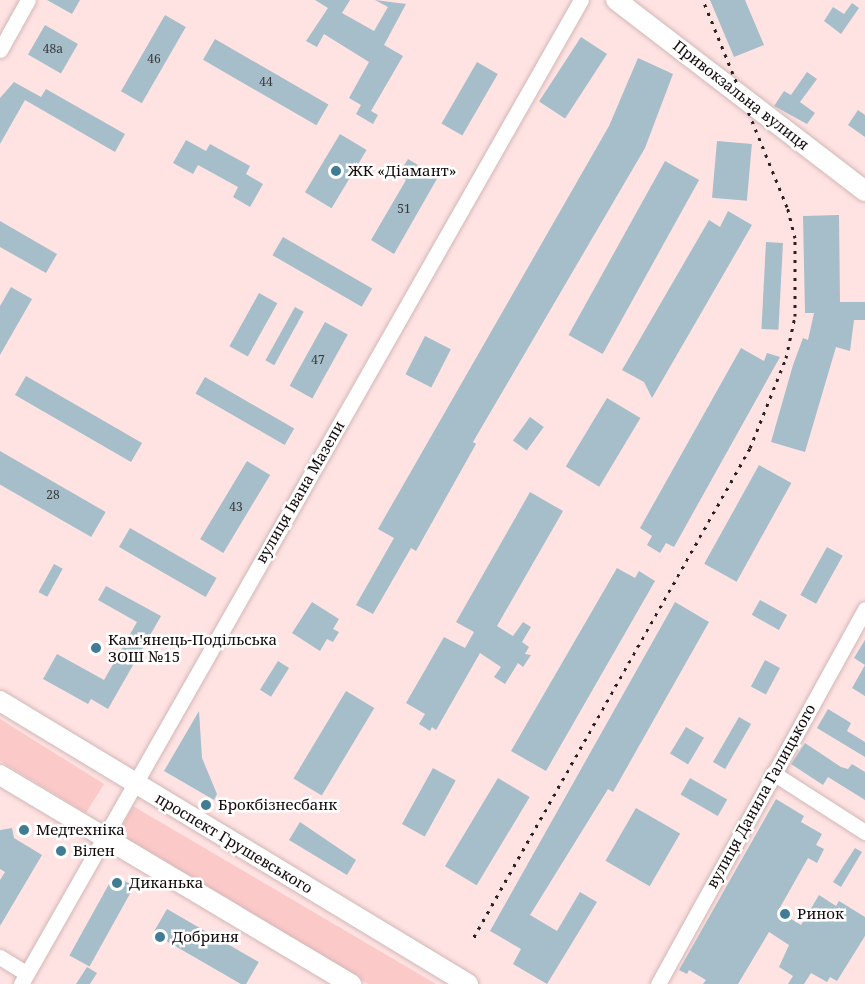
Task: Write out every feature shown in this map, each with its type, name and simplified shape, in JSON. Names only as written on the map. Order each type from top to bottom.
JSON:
[{"type":"main road","name":"Привокзальна вулиця","points":[[616,0],[865,191]]},
{"type":"main road","name":"проспект Грушевського","points":[[0,701],[468,984]]},
{"type":"main road","points":[[0,775],[345,982]]},
{"type":"street","points":[[0,50],[28,0]]},
{"type":"street","name":"вулиця Івана Мазепи","points":[[24,979],[102,837],[581,0]]},
{"type":"street","name":"вулиця Данила Галицького","points":[[658,984],[865,609]]},
{"type":"street","points":[[773,773],[865,832]]},
{"type":"street","points":[[0,957],[24,979]]},
{"type":"shaded area","points":[[0,719],[104,784],[86,813],[0,761]]},
{"type":"shaded area","points":[[133,806],[436,984],[368,984],[118,833]]},
{"type":"building","points":[[47,0],[80,0],[72,14]]},
{"type":"building","points":[[315,0],[350,0],[342,13],[374,31],[388,7],[375,0],[406,4],[384,45],[403,56],[371,111],[378,115],[373,124],[356,114],[361,105],[349,98],[369,62],[324,34],[317,47],[306,41],[328,8]]},
{"type":"building","points":[[710,0],[745,0],[764,45],[734,57]]},
{"type":"building","points":[[852,3],[859,8],[841,34],[824,21],[833,7],[844,14]]},
{"type":"building","points":[[165,15],[186,27],[142,103],[121,91]]},
{"type":"building","points":[[45,25],[78,44],[61,73],[28,54]]},
{"type":"building","points":[[581,37],[607,54],[565,118],[539,102]]},
{"type":"building","points":[[215,39],[328,104],[316,125],[203,60]]},
{"type":"building","points":[[638,58],[673,74],[645,148],[473,442],[476,444],[416,551],[411,548],[373,614],[356,605],[394,538],[378,529],[609,126]]},
{"type":"building","points":[[477,62],[498,74],[462,135],[442,123]]},
{"type":"building","points":[[807,72],[817,79],[800,102],[815,113],[807,124],[774,106],[784,91],[791,95]]},
{"type":"building","points":[[14,82],[41,97],[46,89],[125,134],[115,152],[25,100],[0,144],[0,98]]},
{"type":"building","points":[[858,110],[865,115],[865,137],[848,125]]},
{"type":"building","name":"ЖК «Діамант»","points":[[340,134],[367,150],[332,208],[305,192]]},
{"type":"building","points":[[186,140],[206,151],[210,144],[250,166],[246,174],[263,184],[250,207],[233,197],[238,187],[198,165],[193,174],[173,163]]},
{"type":"building","points":[[717,141],[752,144],[747,201],[712,198]]},
{"type":"building","points":[[408,159],[438,177],[394,254],[371,240],[406,180],[398,175]]},
{"type":"building","points":[[665,161],[699,180],[603,354],[569,335]]},
{"type":"building","points":[[728,211],[752,225],[652,398],[644,382],[622,370],[709,220],[720,227]]},
{"type":"building","points":[[839,215],[840,302],[865,302],[865,320],[854,320],[850,351],[836,347],[805,452],[771,442],[793,365],[803,338],[808,340],[814,313],[805,313],[803,216]]},
{"type":"building","points":[[0,221],[57,254],[46,273],[0,247]]},
{"type":"building","points":[[283,237],[372,288],[362,307],[272,255]]},
{"type":"building","points":[[766,242],[783,243],[778,330],[761,329]]},
{"type":"building","points":[[11,287],[32,299],[0,355],[0,306]]},
{"type":"building","points":[[259,293],[277,303],[248,357],[229,346]]},
{"type":"building","points":[[295,307],[304,312],[274,365],[265,360]]},
{"type":"building","points":[[325,322],[348,335],[312,398],[290,386]]},
{"type":"building","points":[[425,336],[451,349],[431,387],[405,374]]},
{"type":"building","points":[[741,348],[764,361],[767,353],[780,357],[674,547],[666,543],[660,553],[647,545],[652,536],[640,528]]},
{"type":"building","points":[[26,376],[142,443],[131,462],[15,395]]},
{"type":"building","points":[[205,377],[294,428],[285,445],[196,393]]},
{"type":"building","points":[[607,398],[640,418],[599,487],[566,467]]},
{"type":"building","points":[[530,417],[544,427],[527,450],[513,440]]},
{"type":"building","points":[[0,451],[106,512],[91,537],[0,484]]},
{"type":"building","points":[[247,461],[270,475],[223,553],[200,539]]},
{"type":"building","points":[[759,465],[791,483],[737,582],[704,564]]},
{"type":"building","points":[[530,492],[563,511],[497,626],[513,636],[523,622],[531,627],[522,642],[529,647],[525,654],[531,655],[523,667],[518,663],[505,684],[494,677],[501,667],[480,653],[436,730],[432,727],[430,731],[419,724],[425,714],[406,703],[444,637],[465,648],[474,632],[456,622]]},
{"type":"building","points":[[130,528],[217,578],[206,597],[119,547]]},
{"type":"building","points":[[827,547],[843,556],[816,604],[800,595]]},
{"type":"building","points":[[54,564],[63,569],[47,597],[38,592]]},
{"type":"building","points":[[617,568],[635,578],[639,571],[655,581],[546,771],[511,751]]},
{"type":"building","points":[[106,586],[161,616],[108,709],[91,699],[88,704],[43,679],[57,654],[104,680],[137,622],[98,600]]},
{"type":"building","points":[[760,600],[787,615],[779,630],[752,615]]},
{"type":"building","points":[[312,602],[339,619],[333,629],[339,632],[333,642],[327,639],[320,651],[292,633]]},
{"type":"building","points":[[675,602],[709,622],[613,792],[608,789],[530,915],[557,931],[580,892],[597,902],[547,984],[513,964],[521,949],[490,931]]},
{"type":"building","points":[[865,640],[865,665],[854,658]]},
{"type":"building","points":[[765,660],[780,668],[766,694],[751,686]]},
{"type":"building","points":[[278,661],[289,668],[271,697],[260,690]]},
{"type":"building","points":[[865,665],[865,696],[852,688]]},
{"type":"building","points":[[346,691],[374,708],[322,795],[293,778]]},
{"type":"building","points":[[828,709],[851,723],[847,731],[865,742],[865,757],[817,728]]},
{"type":"building","points":[[199,711],[202,758],[217,794],[214,800],[164,771]]},
{"type":"building","points":[[739,717],[751,724],[725,769],[713,762]]},
{"type":"building","points":[[686,727],[704,738],[688,764],[670,754]]},
{"type":"building","points":[[805,743],[841,767],[848,769],[852,764],[865,772],[865,800],[828,777],[823,785],[791,764]]},
{"type":"building","points":[[433,768],[456,781],[425,837],[402,824]]},
{"type":"building","points":[[498,778],[530,797],[477,885],[445,866]]},
{"type":"building","points":[[690,778],[727,800],[718,816],[680,794]]},
{"type":"building","name":"Ринок","points":[[776,799],[804,816],[801,822],[822,834],[816,845],[824,849],[817,863],[808,858],[778,911],[801,925],[819,895],[836,906],[839,901],[865,917],[865,936],[837,981],[830,977],[827,982],[811,973],[804,984],[788,984],[793,976],[779,967],[789,945],[769,932],[738,984],[703,984],[706,980],[689,970],[687,974],[679,970]]},
{"type":"building","points":[[636,808],[680,834],[650,886],[606,861]]},
{"type":"building","points":[[300,822],[356,860],[347,875],[289,840]]},
{"type":"building","points":[[12,828],[14,838],[42,855],[0,926],[0,880],[5,872],[0,869],[0,830]]},
{"type":"building","points":[[855,848],[862,852],[841,887],[833,882]]},
{"type":"building","points":[[114,875],[134,886],[90,967],[69,955]]},
{"type":"building","points":[[167,909],[259,962],[246,984],[241,984],[153,933]]},
{"type":"building","points":[[87,967],[97,973],[90,984],[76,984]]},
{"type":"railway","points":[[474,937],[750,448],[786,358],[795,316],[795,238],[787,207],[703,0]]},
{"type":"place","name":"ЖК «Діамант»","points":[[336,171]]},
{"type":"place","name":"Кам'янець-Подільська ЗОШ №15","points":[[96,648]]},
{"type":"place","name":"Брокбізнесбанк","points":[[206,805]]},
{"type":"place","name":"Медтехніка","points":[[24,830]]},
{"type":"place","name":"Вiлен","points":[[61,851]]},
{"type":"place","name":"Диканька","points":[[117,883]]},
{"type":"place","name":"Ринок","points":[[785,914]]},
{"type":"place","name":"Добриня","points":[[160,937]]}]
